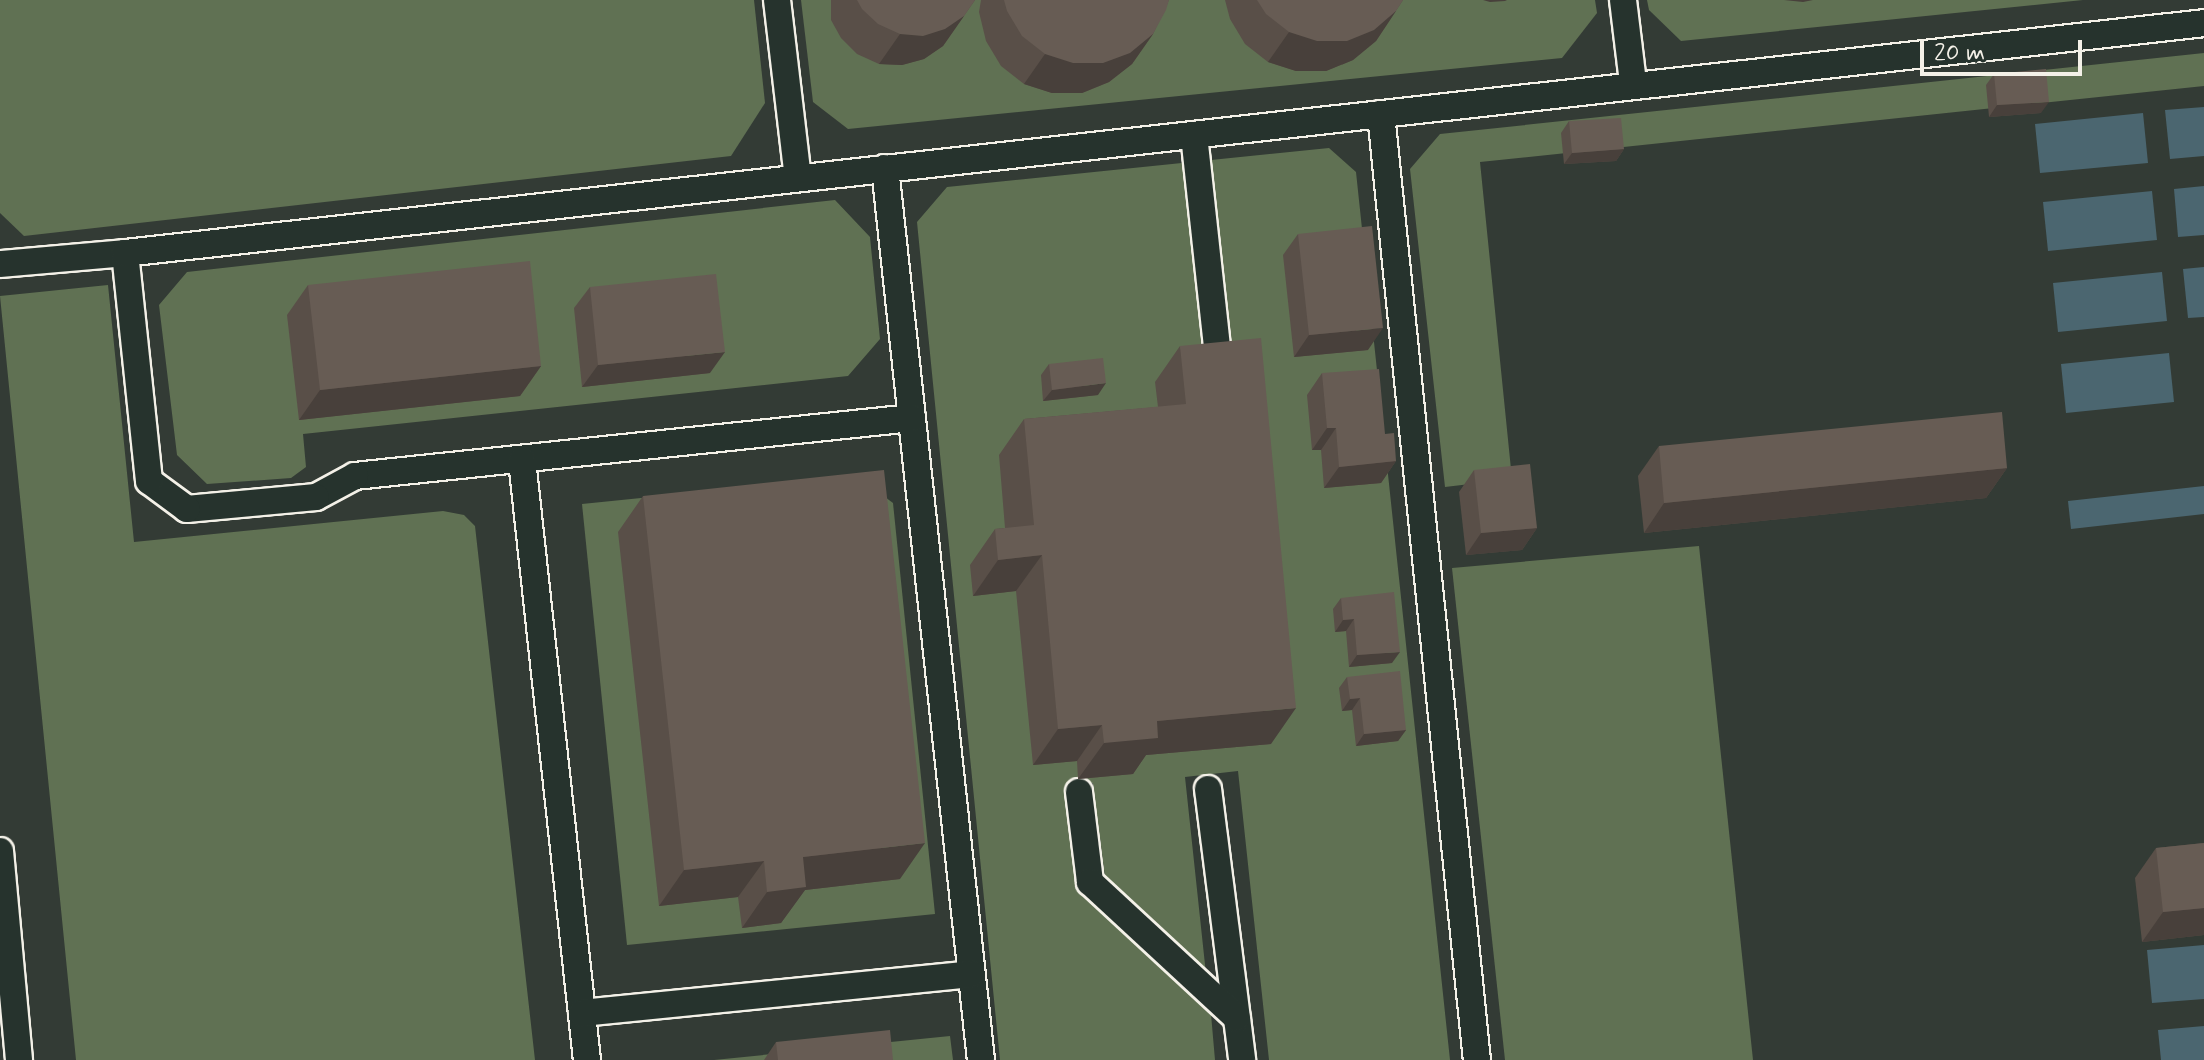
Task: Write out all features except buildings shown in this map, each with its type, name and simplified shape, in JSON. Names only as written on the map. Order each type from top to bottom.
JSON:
[{"type":"lane","points":[[777,0],[798,178]]},
{"type":"lane","points":[[1623,0],[1633,83]]},
{"type":"lane","points":[[0,264],[125,253],[1381,114],[1633,83],[2204,23]]},
{"type":"lane","points":[[1381,114],[1477,1060]]},
{"type":"lane","points":[[1194,135],[1217,347]]},
{"type":"lane","points":[[885,168],[981,1060]]},
{"type":"lane","points":[[125,253],[149,481],[187,509],[316,497],[355,476],[912,418]]},
{"type":"lane","points":[[522,460],[587,1060]]},
{"type":"lane","points":[[1208,789],[1242,1060]]},
{"type":"lane","points":[[1079,792],[1090,882],[1237,1018]]},
{"type":"lane","points":[[0,851],[19,1060]]},
{"type":"lane","points":[[582,1013],[971,974]]},
{"type":"green space","points":[[0,0],[754,0],[765,103],[731,156],[24,236],[0,213]]},
{"type":"green space","points":[[801,0],[1595,0],[1597,13],[1562,58],[848,129],[813,102]]},
{"type":"green space","points":[[1647,0],[2083,0],[1681,41],[1649,10]]},
{"type":"green space","points":[[2204,53],[2204,86],[1480,162],[1512,479],[1445,487],[1410,169],[1440,134]]},
{"type":"green space","points":[[1329,148],[1356,172],[1450,1060],[1269,1060],[1238,771],[1185,777],[1206,974],[1105,877],[1093,783],[1066,787],[1079,891],[1211,1014],[1215,1060],[1000,1060],[917,222],[947,187]]},
{"type":"green space","points":[[835,200],[870,237],[880,339],[848,376],[303,434],[306,467],[291,478],[207,484],[177,455],[159,305],[187,272]]},
{"type":"green space","points":[[108,285],[134,542],[443,511],[464,515],[475,526],[535,1060],[76,1060],[0,296]]},
{"type":"green space","points":[[857,476],[893,503],[935,914],[627,945],[582,504]]},
{"type":"green space","points":[[1699,546],[1753,1060],[1505,1060],[1452,568]]},
{"type":"green space","points":[[950,1036],[953,1060],[714,1060]]},
{"type":"water","points":[[2204,107],[2204,156],[2170,159],[2165,110]]},
{"type":"water","points":[[2143,113],[2148,163],[2040,173],[2035,124]]},
{"type":"water","points":[[2204,186],[2204,235],[2178,237],[2174,189]]},
{"type":"water","points":[[2152,191],[2157,240],[2048,251],[2043,202]]},
{"type":"water","points":[[2204,267],[2204,317],[2188,318],[2183,269]]},
{"type":"water","points":[[2162,272],[2167,321],[2058,332],[2053,283]]},
{"type":"water","points":[[2169,353],[2174,402],[2066,413],[2061,364]]},
{"type":"water","points":[[2204,486],[2204,514],[2071,529],[2068,501]]},
{"type":"water","points":[[2204,945],[2204,999],[2152,1003],[2147,950]]},
{"type":"water","points":[[2204,1026],[2204,1060],[2161,1060],[2158,1030]]}]
